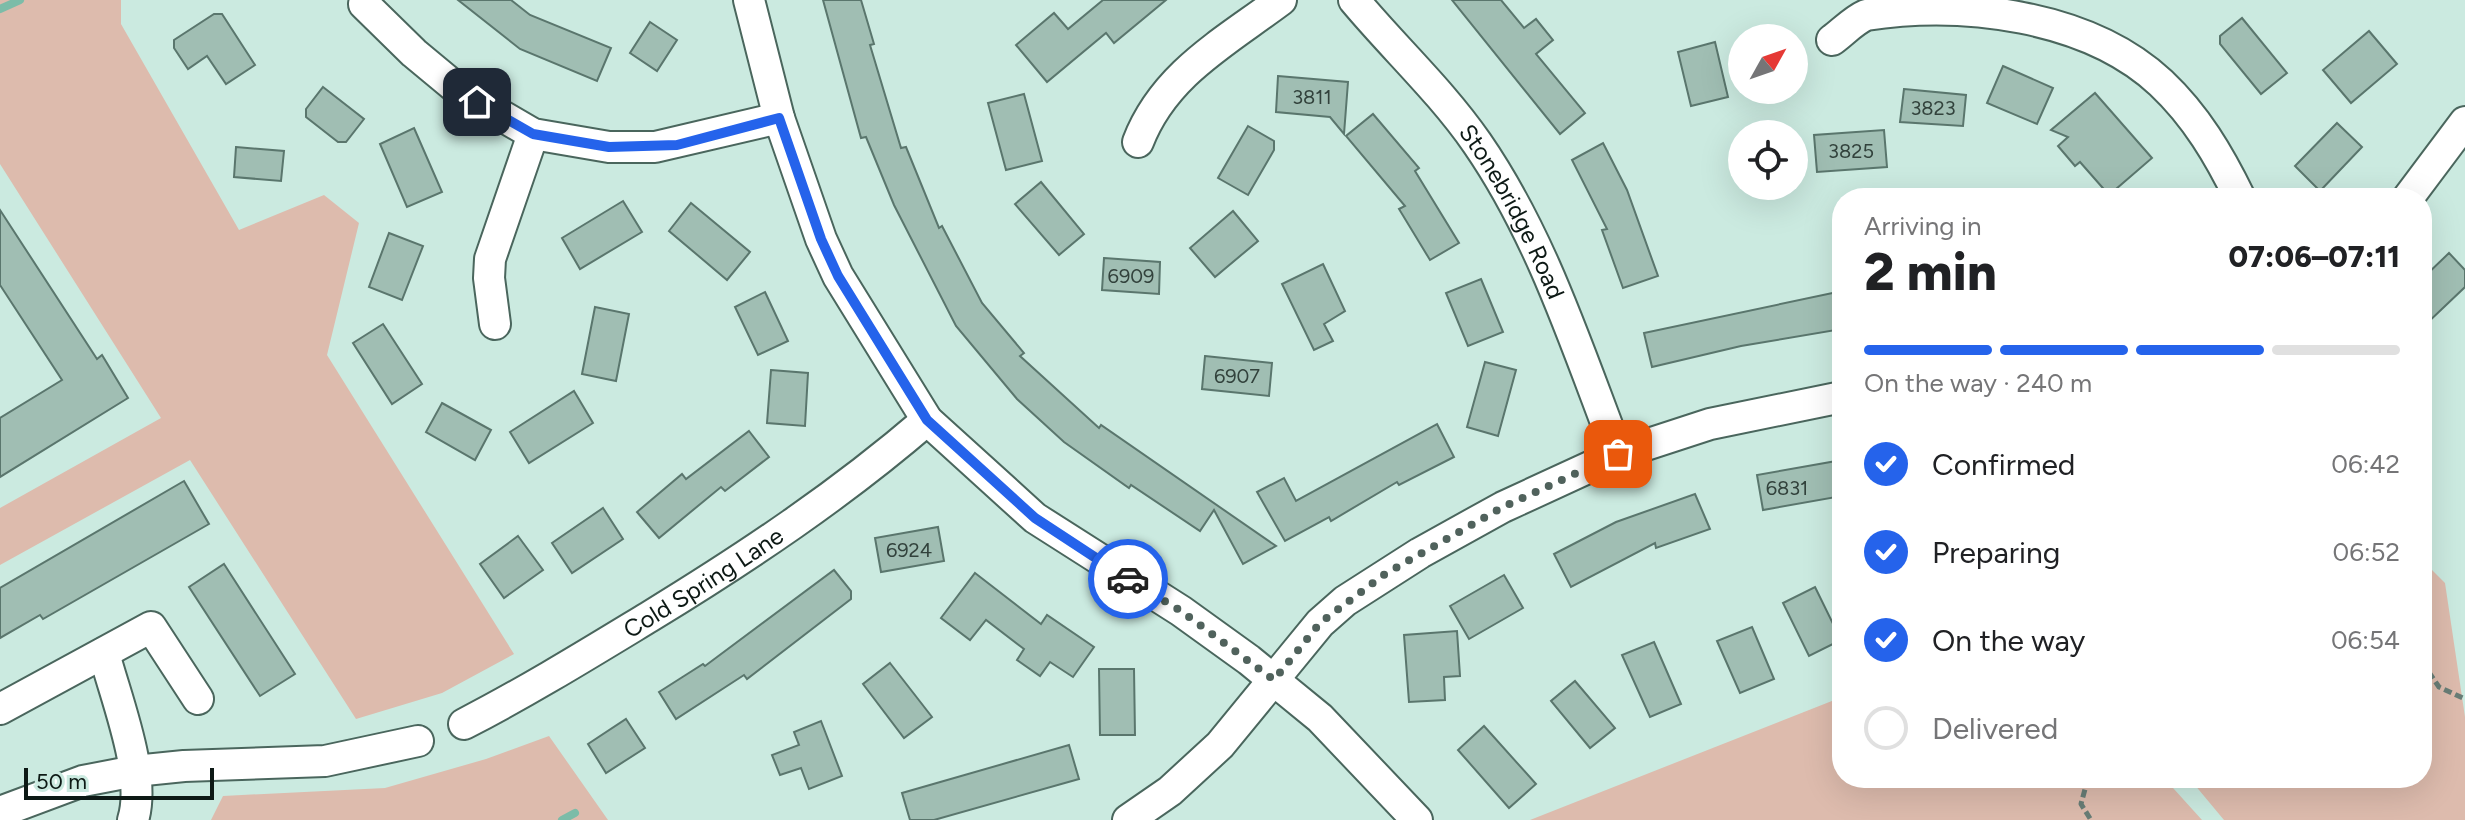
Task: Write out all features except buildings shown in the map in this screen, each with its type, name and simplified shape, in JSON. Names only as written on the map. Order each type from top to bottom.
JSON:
[{"type":"street","points":[[749,0],[779,118],[821,239],[838,276],[927,420],[1035,518],[1181,611],[1274,680],[1320,718],[1417,820]]},
{"type":"street","points":[[1138,142],[1150,112],[1171,84],[1281,0]]},
{"type":"street","name":"Stonebridge Road","points":[[1354,0],[1446,103],[1499,177],[1545,266],[1618,454]]},
{"type":"street","points":[[1832,40],[1863,16],[1893,5],[1971,0],[2035,10],[2117,49],[2161,84],[2207,136],[2235,188]]},
{"type":"street","points":[[364,4],[414,53],[461,92],[533,134],[609,147],[655,147],[779,118]]},
{"type":"street","points":[[2416,188],[2465,122]]},
{"type":"street","points":[[495,324],[489,278],[490,259],[533,134]]},
{"type":"street","points":[[1128,820],[1194,771],[1320,623],[1385,574],[1503,507],[1618,454],[1710,424],[1832,399]]},
{"type":"street","name":"Cold Spring Lane","points":[[464,724],[529,691],[768,544],[842,490],[927,420]]},
{"type":"street","points":[[0,709],[151,627],[198,699]]},
{"type":"street","points":[[104,653],[135,771],[138,804],[133,820]]},
{"type":"street","points":[[0,812],[83,781],[135,771],[184,766],[325,761],[418,741]]},
{"type":"path","points":[[2432,677],[2439,687],[2465,699]]},
{"type":"path","points":[[2085,788],[2081,804],[2091,820]]},
{"type":"shaded area","points":[[0,0],[121,0],[121,24],[239,230],[324,195],[359,223],[327,355],[514,654],[442,693],[356,719],[190,460],[0,565],[0,508],[161,418],[0,164]]},
{"type":"shaded area","points":[[2432,570],[2445,583],[2465,717],[2465,820],[2224,820],[2197,788],[2432,788]]},
{"type":"shaded area","points":[[1832,701],[1832,788],[2173,788],[2202,820],[1530,820]]},
{"type":"shaded area","points":[[549,736],[608,820],[211,820],[223,796],[385,788],[486,759]]},
{"type":"waterway","points":[[0,9],[20,0]]},
{"type":"waterway","points":[[562,820],[575,813]]},
{"type":"way so far","points":[[1128,579],[1181,611],[1274,680],[1320,623],[1345,601],[1385,574],[1503,507],[1618,454]]},
{"type":"route","points":[[477,102],[533,134],[609,147],[677,145],[779,118],[821,239],[838,276],[927,420],[995,485],[1035,518],[1128,579]]}]
